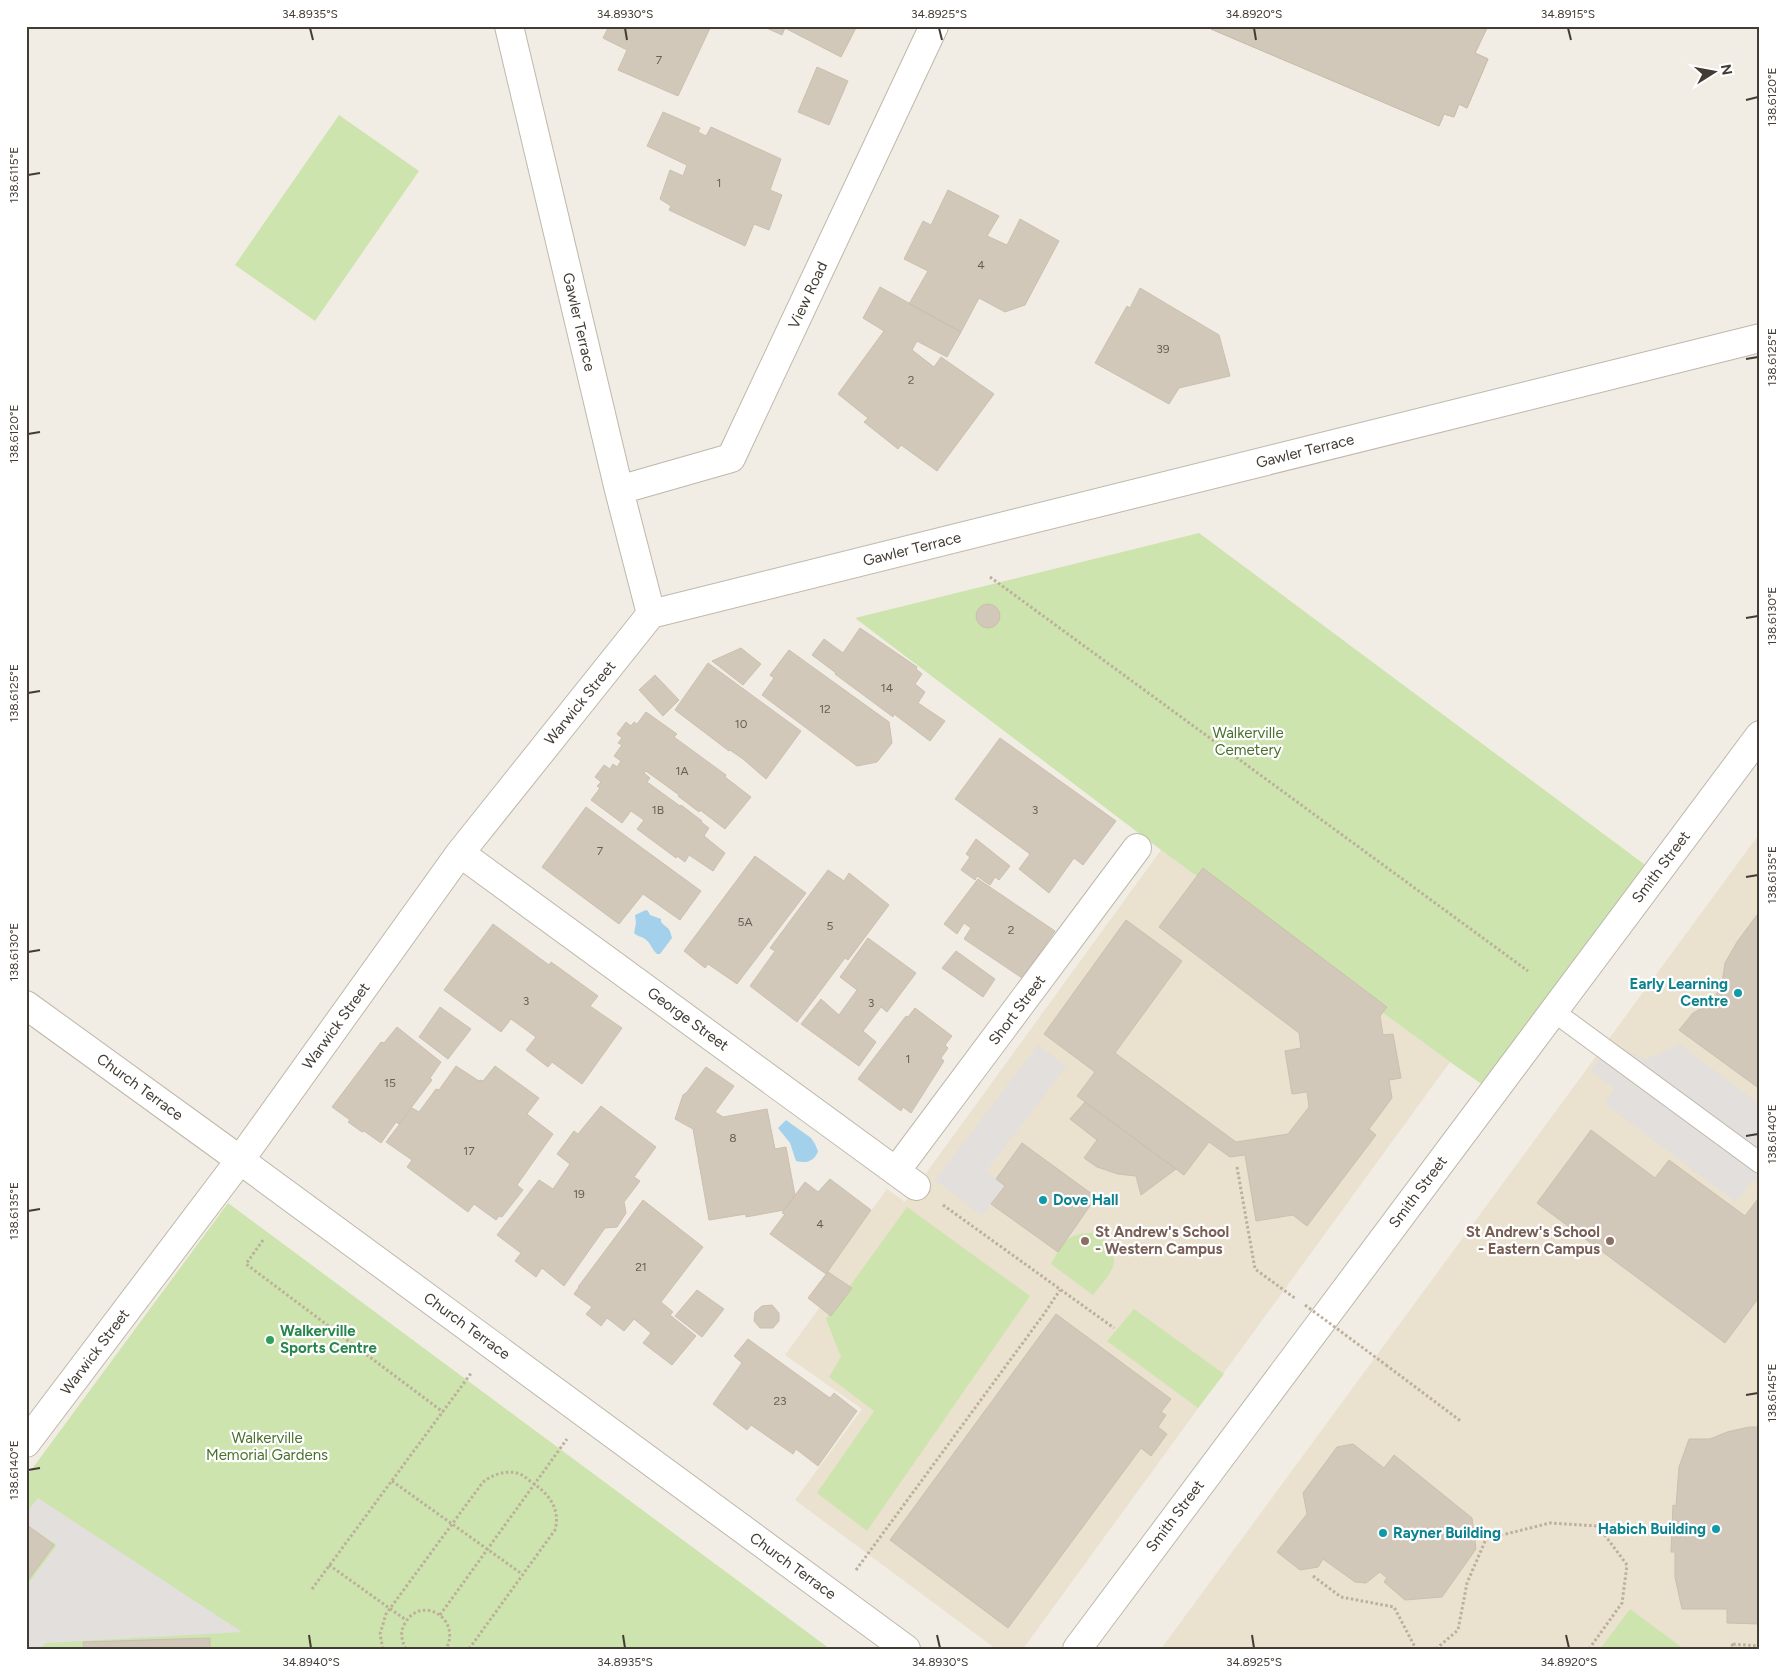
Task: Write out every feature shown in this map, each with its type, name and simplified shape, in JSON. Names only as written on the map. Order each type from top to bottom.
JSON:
[{"type":"street","name":"Gawler Terrace","points":[[509,26],[619,490],[651,614],[1760,338]]},
{"type":"street","name":"View Road","points":[[619,490],[731,458],[934,26]]},
{"type":"street","name":"Warwick Street","points":[[26,1443],[240,1160],[460,853],[651,614]]},
{"type":"street","name":"Smith Street","points":[[1077,1649],[1760,735]]},
{"type":"street","name":"Short Street","points":[[906,1179],[1137,848]]},
{"type":"street","name":"George Street","points":[[460,853],[906,1179]]},
{"type":"street","name":"Church Terrace","points":[[26,1005],[906,1649]]},
{"type":"lane","points":[[1553,1011],[1760,1163]]},
{"type":"path","points":[[990,577],[1528,971]]},
{"type":"path","points":[[1237,1167],[1255,1269],[1462,1422]]},
{"type":"path","points":[[906,1179],[1114,1328]]},
{"type":"path","points":[[263,1240],[246,1264],[443,1412]]},
{"type":"path","points":[[836,1598],[1060,1290]]},
{"type":"path","points":[[312,1588],[492,1345]]},
{"type":"path","points":[[440,1615],[586,1413]]},
{"type":"path","points":[[384,1649],[380,1634],[382,1624],[390,1608],[452,1524],[488,1478],[502,1473],[517,1473],[548,1495],[552,1501],[557,1515],[555,1530],[469,1649]]},
{"type":"path","points":[[392,1481],[522,1574]]},
{"type":"path","points":[[1436,1649],[1458,1630],[1468,1583],[1486,1539],[1550,1523],[1598,1526],[1627,1565],[1622,1603],[1589,1649]]},
{"type":"path","points":[[330,1565],[406,1620]]},
{"type":"path","points":[[1313,1576],[1341,1597],[1394,1607],[1416,1649]]},
{"type":"path","points":[[406,1649],[401,1636],[402,1628],[411,1614],[418,1611],[433,1611],[446,1620],[450,1636],[446,1648]]},
{"type":"path","points":[[1737,1649],[1731,1644],[1760,1646]]},
{"type":"shaded area","name":"St Andrew's School - Eastern Campus","points":[[1760,833],[1760,1649],[1161,1649]]},
{"type":"shaded area","name":"St Andrew's School - Western Campus","points":[[1161,850],[1450,1062],[1023,1649],[996,1649],[795,1500],[862,1409],[785,1355],[820,1307],[808,1298],[887,1189],[905,1202]]},
{"type":"shaded area","points":[[1612,1043],[1646,1060],[1679,1044],[1760,1105],[1760,1184],[1753,1180],[1736,1202],[1605,1104],[1614,1088],[1591,1071]]},
{"type":"shaded area","points":[[1038,1045],[1066,1067],[986,1171],[1005,1186],[982,1216],[935,1180]]},
{"type":"shaded area","points":[[38,1498],[242,1632],[46,1643],[39,1649],[26,1649],[26,1587],[57,1545],[26,1524],[26,1513]]},
{"type":"green space","points":[[339,115],[419,171],[315,321],[235,265]]},
{"type":"green space","name":"Walkerville Cemetery","points":[[1199,533],[1656,873],[1493,1092],[1161,850],[855,618]]},
{"type":"green space","name":"Walkerville Sports Centre","points":[[228,1203],[830,1649],[26,1649],[26,1477]]},
{"type":"green space","points":[[907,1207],[1030,1296],[867,1531],[817,1493],[874,1411],[829,1377],[841,1357],[826,1319]]},
{"type":"green space","points":[[1091,1233],[1106,1241],[1114,1258],[1114,1264],[1110,1272],[1093,1295],[1051,1264],[1066,1241],[1076,1235]]},
{"type":"green space","points":[[1134,1309],[1224,1374],[1198,1408],[1107,1341]]},
{"type":"green space","points":[[1630,1609],[1684,1649],[1600,1649]]},
{"type":"water","points":[[646,910],[650,915],[661,919],[661,922],[669,929],[671,934],[672,938],[660,954],[655,952],[644,938],[634,933],[635,915]]},
{"type":"water","points":[[786,1120],[811,1138],[818,1151],[815,1157],[807,1162],[796,1161],[790,1143],[778,1128]]},
{"type":"building","points":[[609,26],[711,26],[678,96],[618,70],[627,50],[603,38]]},
{"type":"building","points":[[762,26],[857,26],[841,57],[785,28],[782,35]]},
{"type":"building","points":[[1212,26],[1488,26],[1475,53],[1488,59],[1467,108],[1459,104],[1454,117],[1444,114],[1439,126],[1211,29]]},
{"type":"building","points":[[1212,26],[1488,26],[1475,53],[1488,59],[1467,108],[1459,104],[1454,117],[1444,114],[1439,126],[1211,29]]},
{"type":"building","points":[[817,67],[848,81],[829,125],[798,112]]},
{"type":"building","points":[[663,112],[700,128],[698,132],[706,136],[711,127],[781,159],[770,190],[782,195],[769,230],[754,224],[745,246],[669,210],[671,206],[660,199],[670,170],[683,176],[687,165],[647,146]]},
{"type":"building","points":[[948,190],[999,216],[987,236],[1007,245],[1020,219],[1059,241],[1025,305],[1005,312],[979,298],[961,332],[909,304],[928,271],[904,259],[923,221],[931,225]]},
{"type":"building","points":[[880,287],[961,332],[947,357],[917,341],[912,350],[934,367],[941,357],[994,394],[937,471],[901,445],[898,449],[864,422],[868,418],[838,394],[884,331],[863,318]]},
{"type":"building","points":[[1140,288],[1219,335],[1230,376],[1179,388],[1169,404],[1095,363],[1127,306],[1130,308]]},
{"type":"building","points":[[988,604],[993,605],[999,611],[999,621],[993,627],[988,628],[983,627],[977,621],[976,616],[977,611],[983,605]]},
{"type":"building","points":[[860,628],[917,667],[916,669],[922,674],[915,684],[925,692],[918,703],[945,721],[930,741],[894,714],[893,717],[812,655],[824,639],[843,653]]},
{"type":"building","points":[[741,648],[761,664],[743,685],[712,661]]},
{"type":"building","points":[[789,650],[889,722],[892,743],[877,762],[857,766],[762,695],[774,678],[770,675]]},
{"type":"building","points":[[708,663],[801,731],[766,779],[743,759],[729,751],[675,710]]},
{"type":"building","points":[[655,675],[679,700],[663,716],[639,690]]},
{"type":"building","points":[[646,712],[677,734],[674,737],[726,775],[725,777],[751,797],[725,829],[700,810],[699,812],[646,771],[644,773],[650,778],[647,782],[681,805],[709,828],[704,836],[725,853],[713,871],[689,855],[685,862],[677,856],[676,858],[637,829],[644,820],[631,811],[622,823],[591,800],[600,788],[597,786],[601,782],[595,777],[604,765],[610,769],[613,764],[617,767],[621,761],[614,756],[622,745],[618,743],[622,738],[617,734],[626,722],[631,726],[634,722],[637,724]]},
{"type":"building","points":[[1000,738],[1116,821],[1083,865],[1074,858],[1049,893],[1019,869],[1030,854],[955,799]]},
{"type":"building","points":[[586,807],[701,891],[680,920],[643,894],[619,924],[542,867]]},
{"type":"building","points":[[976,839],[1010,866],[999,880],[995,877],[990,885],[977,876],[975,880],[961,870],[970,857],[966,854]]},
{"type":"building","points":[[755,856],[806,893],[737,984],[708,964],[705,968],[684,951]]},
{"type":"building","points":[[1203,868],[1387,1007],[1380,1016],[1383,1035],[1393,1034],[1401,1078],[1389,1080],[1392,1098],[1369,1129],[1376,1135],[1307,1226],[1293,1215],[1256,1221],[1245,1155],[1230,1157],[1209,1142],[1184,1175],[1077,1096],[1095,1072],[1044,1034],[1126,920],[1182,961],[1115,1053],[1236,1142],[1288,1134],[1309,1107],[1307,1092],[1292,1094],[1285,1051],[1301,1048],[1299,1033],[1159,927]]},
{"type":"building","points":[[828,870],[844,881],[849,873],[889,905],[848,960],[845,958],[797,1022],[750,986],[775,951],[770,948]]},
{"type":"building","points":[[978,879],[1055,931],[1022,978],[964,939],[971,928],[964,923],[957,934],[944,924]]},
{"type":"building","name":"Early Learning Centre","points":[[1760,911],[1760,1089],[1679,1030],[1693,1013],[1712,1003],[1722,983],[1725,963],[1737,942]]},
{"type":"building","points":[[493,924],[549,965],[551,962],[598,996],[590,1006],[622,1028],[582,1084],[552,1062],[548,1067],[526,1050],[536,1037],[511,1019],[501,1032],[444,990]]},
{"type":"building","points":[[868,938],[916,973],[887,1012],[881,1007],[863,1031],[876,1042],[859,1066],[801,1024],[821,999],[839,1015],[857,990],[840,977]]},
{"type":"building","points":[[956,951],[995,979],[983,997],[942,968]]},
{"type":"building","points":[[440,1007],[471,1029],[448,1059],[419,1037]]},
{"type":"building","points":[[915,1008],[952,1036],[945,1045],[948,1048],[941,1058],[944,1061],[911,1113],[903,1107],[901,1111],[858,1079],[906,1016],[908,1017]]},
{"type":"building","points":[[397,1027],[441,1062],[430,1078],[432,1080],[399,1124],[396,1122],[381,1143],[348,1122],[350,1120],[332,1107],[381,1042],[384,1043]]},
{"type":"building","points":[[456,1066],[479,1081],[483,1081],[495,1066],[539,1098],[527,1114],[553,1134],[517,1185],[523,1190],[502,1217],[499,1216],[496,1220],[474,1204],[468,1212],[407,1167],[412,1160],[386,1142],[412,1108],[419,1112],[436,1089],[439,1090]]},
{"type":"building","points":[[706,1067],[734,1086],[715,1112],[723,1117],[767,1109],[775,1149],[786,1147],[795,1195],[784,1210],[746,1217],[746,1214],[709,1220],[693,1129],[675,1119],[683,1095]]},
{"type":"building","points":[[1085,1102],[1176,1169],[1141,1195],[1136,1176],[1118,1174],[1097,1167],[1084,1158],[1097,1140],[1070,1119]]},
{"type":"building","points":[[601,1106],[656,1147],[634,1177],[640,1181],[624,1202],[626,1213],[617,1227],[605,1228],[564,1286],[542,1268],[536,1277],[515,1261],[521,1253],[497,1235],[539,1180],[553,1189],[570,1164],[557,1154],[574,1131],[578,1134]]},
{"type":"building","points":[[1591,1130],[1655,1178],[1669,1160],[1745,1216],[1760,1196],[1760,1296],[1725,1343],[1537,1203]]},
{"type":"building","name":"Dove Hall","points":[[1022,1143],[1096,1197],[1058,1252],[991,1204],[1005,1186],[996,1179]]},
{"type":"building","points":[[830,1179],[871,1210],[826,1274],[770,1234],[785,1214],[782,1213],[784,1210],[805,1182],[818,1192]]},
{"type":"building","points":[[643,1200],[703,1247],[661,1302],[673,1312],[670,1315],[696,1336],[672,1365],[643,1343],[651,1333],[634,1319],[624,1331],[607,1318],[601,1326],[586,1314],[592,1307],[574,1294]]},
{"type":"building","points":[[828,1272],[852,1288],[831,1316],[808,1298]]},
{"type":"building","points":[[697,1290],[724,1309],[702,1337],[675,1316]]},
{"type":"building","points":[[772,1305],[779,1313],[779,1321],[773,1328],[760,1328],[754,1321],[755,1312],[762,1306]]},
{"type":"building","points":[[1056,1314],[1171,1399],[1161,1412],[1166,1415],[1158,1427],[1167,1434],[1151,1456],[1141,1448],[1008,1628],[890,1540]]},
{"type":"building","points":[[748,1339],[830,1398],[834,1393],[857,1411],[818,1466],[796,1449],[793,1454],[751,1425],[747,1430],[713,1404],[742,1363],[734,1356]]},
{"type":"building","name":"Habich Building","points":[[1749,1427],[1760,1427],[1760,1624],[1727,1623],[1727,1609],[1682,1609],[1675,1577],[1675,1552],[1671,1552],[1673,1505],[1676,1506],[1679,1467],[1689,1439],[1710,1439],[1727,1432]]},
{"type":"building","name":"Rayner Building","points":[[1353,1444],[1384,1468],[1394,1455],[1472,1518],[1476,1549],[1442,1597],[1405,1600],[1384,1582],[1387,1578],[1380,1572],[1366,1583],[1355,1582],[1323,1559],[1318,1567],[1300,1570],[1277,1552],[1307,1514],[1303,1493],[1337,1447]]},
{"type":"building","points":[[26,1526],[54,1545],[26,1583]]},
{"type":"building","points":[[210,1638],[210,1649],[84,1649],[83,1642]]},
{"type":"place","name":"Early Learning Centre","points":[[1738,993]]},
{"type":"place","name":"Dove Hall","points":[[1043,1200]]},
{"type":"place","name":"St Andrew's School - Western Campus","points":[[1085,1241]]},
{"type":"place","name":"St Andrew's School - Eastern Campus","points":[[1610,1241]]},
{"type":"place","name":"Walkerville Sports Centre","points":[[270,1340]]},
{"type":"place","name":"Habich Building","points":[[1716,1529]]},
{"type":"place","name":"Rayner Building","points":[[1383,1533]]},
{"type":"park label","name":"Walkerville Memorial Gardens","points":[[267,1446]]}]
